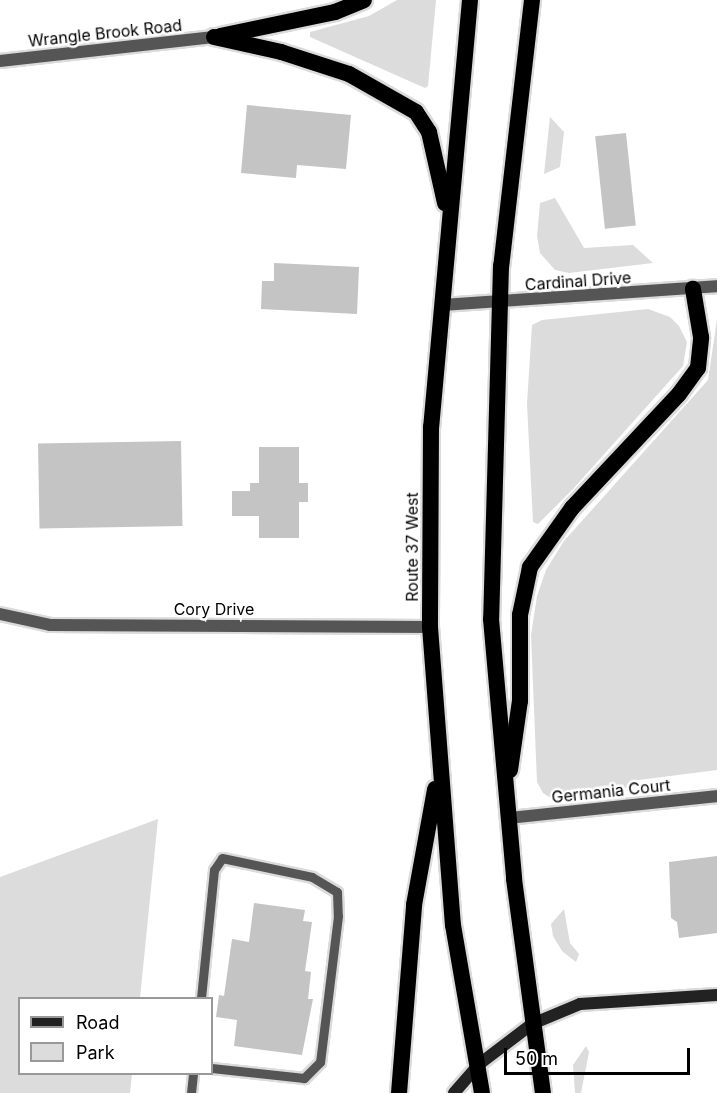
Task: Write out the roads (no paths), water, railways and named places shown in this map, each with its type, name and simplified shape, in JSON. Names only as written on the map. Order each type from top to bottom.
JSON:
[{"type":"highway","points":[[214,38],[335,12],[364,0]]},
{"type":"highway","name":"Route 37 West","points":[[470,0],[448,218],[431,427],[430,627],[453,925],[482,1093]]},
{"type":"highway","points":[[532,0],[499,304],[491,620],[506,797],[531,1024],[543,1093]]},
{"type":"highway","points":[[214,38],[280,52],[349,74],[416,112],[429,132],[448,218]]},
{"type":"highway","points":[[506,797],[520,701],[520,615],[530,567],[572,508],[679,394],[698,368],[701,337],[693,289]]},
{"type":"highway","points":[[399,1093],[414,905],[440,768]]},
{"type":"main road","points":[[454,1093],[478,1065],[531,1024],[580,1004],[717,995]]},
{"type":"street","name":"Wrangle Brook Road","points":[[0,61],[214,38]]},
{"type":"street","name":"Cardinal Drive","points":[[441,305],[499,304],[717,286]]},
{"type":"street","name":"Cory Drive","points":[[0,614],[50,625],[430,627]]},
{"type":"street","name":"Germania Court","points":[[509,818],[717,796]]},
{"type":"lane","points":[[201,997],[214,870],[222,858],[312,877],[337,892],[338,916],[320,1062],[304,1078],[213,1068]]},
{"type":"lane","points":[[191,1093],[193,1075]]}]
